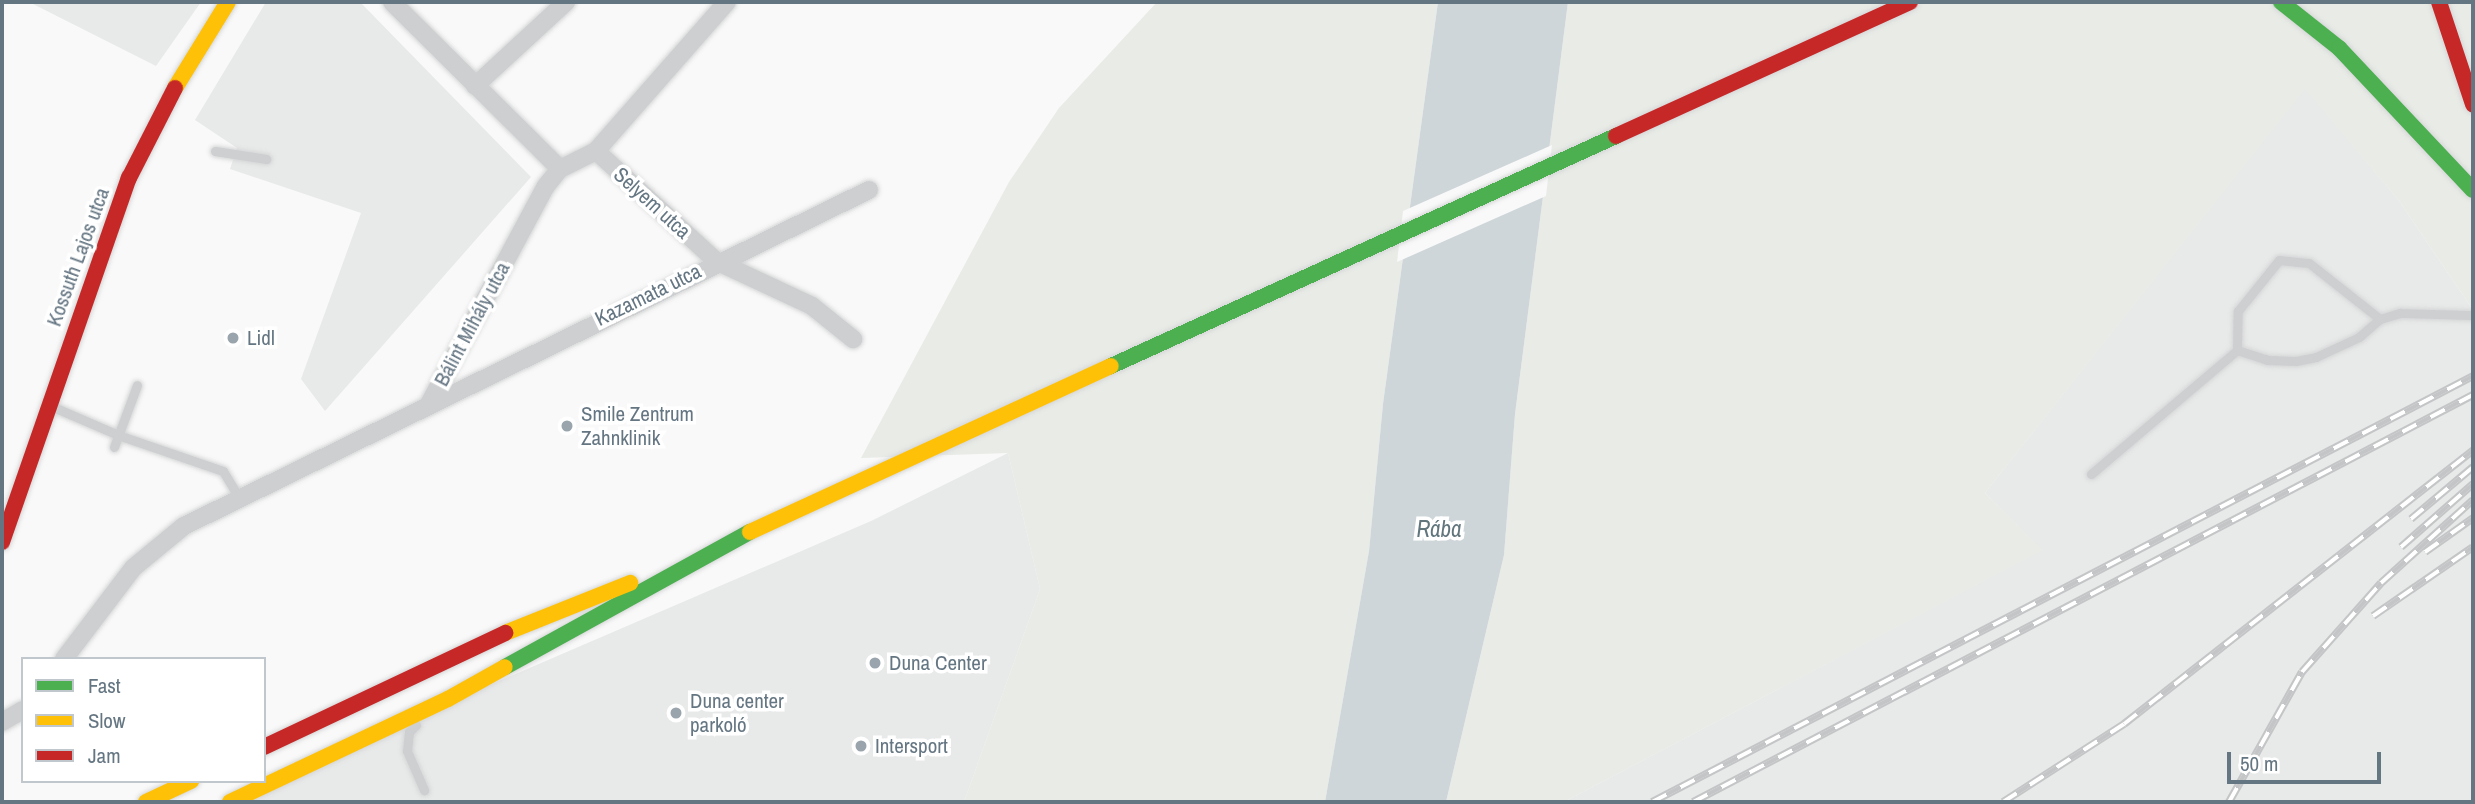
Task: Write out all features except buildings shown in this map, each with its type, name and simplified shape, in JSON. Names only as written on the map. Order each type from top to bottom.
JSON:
[{"type":"main road","name":"Kossuth Lajos utca","points":[[2,542],[129,178],[151,128],[228,2]]},
{"type":"main road","points":[[230,802],[448,699],[708,553],[1159,340],[1910,2]]},
{"type":"main road","points":[[2281,2],[2339,48],[2473,190]]},
{"type":"main road","points":[[2440,2],[2473,104]]},
{"type":"main road","points":[[266,746],[546,614],[708,553]]},
{"type":"main road","points":[[146,802],[187,783]]},
{"type":"street","points":[[392,2],[560,169]]},
{"type":"street","points":[[475,86],[566,2]]},
{"type":"street","name":"Bálint Mihály utca","points":[[66,657],[133,568],[184,526],[367,440],[429,404],[546,186],[560,169],[596,151],[727,2]]},
{"type":"street","name":"Selyem utca","points":[[596,151],[716,261],[811,306],[853,339]]},
{"type":"street","name":"Kazamata utca","points":[[429,404],[716,261],[869,190]]},
{"type":"street","points":[[2,722],[21,711]]},
{"type":"lane","points":[[215,150],[266,159]]},
{"type":"lane","points":[[2091,474],[2237,350],[2238,312],[2279,260],[2309,263],[2380,319]]},
{"type":"lane","points":[[2237,350],[2267,360],[2316,358],[2359,337],[2380,319],[2400,313],[2473,315]]},
{"type":"lane","points":[[114,447],[136,385]]},
{"type":"lane","points":[[51,406],[118,435],[223,471],[239,498]]},
{"type":"lane","points":[[424,790],[407,751],[409,732],[448,699]]},
{"type":"shaded area","points":[[29,2],[201,2],[156,66]]},
{"type":"shaded area","points":[[266,2],[360,2],[531,177],[325,411],[301,379],[361,213],[230,169],[237,148],[195,120]]},
{"type":"shaded area","points":[[1157,2],[1438,2],[1383,404],[1369,551],[1325,802],[964,802],[1040,589],[1008,453],[861,458],[1009,182],[1059,108]]},
{"type":"shaded area","points":[[1568,2],[2473,2],[2473,310],[2399,201],[2305,89],[1985,493],[2043,550],[1564,802],[1446,802],[1504,555],[1515,414]]},
{"type":"shaded area","points":[[2305,88],[2399,201],[2473,310],[2473,802],[1564,802],[2042,550],[1985,493]]},
{"type":"shaded area","points":[[1008,453],[1040,589],[964,802],[218,802],[266,783],[871,521]]},
{"type":"water","name":"Rába","points":[[1438,2],[1568,2],[1515,414],[1504,555],[1446,802],[1325,802],[1369,551],[1383,404]]},
{"type":"pier","points":[[1552,145],[1546,196],[1397,262],[1403,211]]},
{"type":"railway","points":[[1652,802],[2473,376]]},
{"type":"railway","points":[[1693,802],[2473,395]]},
{"type":"railway","points":[[2003,802],[2124,724],[2473,450]]},
{"type":"railway","points":[[2411,519],[2473,467]]},
{"type":"railway","points":[[2401,547],[2473,484]]},
{"type":"railway","points":[[2229,802],[2302,672],[2381,583],[2473,500]]},
{"type":"railway","points":[[2425,552],[2473,518]]},
{"type":"railway","points":[[2373,616],[2473,547]]},
{"type":"traffic: fast","points":[[2281,2],[2339,48],[2473,190]]},
{"type":"traffic: fast","points":[[1111,366],[1616,136]]},
{"type":"traffic: fast","points":[[505,667],[750,532]]},
{"type":"traffic: slow","points":[[175,88],[228,2]]},
{"type":"traffic: slow","points":[[750,532],[1111,366]]},
{"type":"traffic: slow","points":[[505,633],[630,583]]},
{"type":"traffic: slow","points":[[230,802],[448,699],[505,667]]},
{"type":"traffic: slow","points":[[146,802],[187,783]]},
{"type":"traffic: jam","points":[[1616,136],[1910,2]]},
{"type":"traffic: jam","points":[[2439,2],[2473,104]]},
{"type":"traffic: jam","points":[[2,542],[129,178],[175,88]]},
{"type":"traffic: jam","points":[[266,746],[505,633]]},
{"type":"place","name":"Lidl","points":[[233,338]]},
{"type":"place","name":"Smile Zentrum Zahnklinik","points":[[567,426]]},
{"type":"place","name":"Duna Center","points":[[875,663]]},
{"type":"place","name":"Duna center parkoló","points":[[676,713]]},
{"type":"place","name":"Intersport","points":[[861,746]]}]
